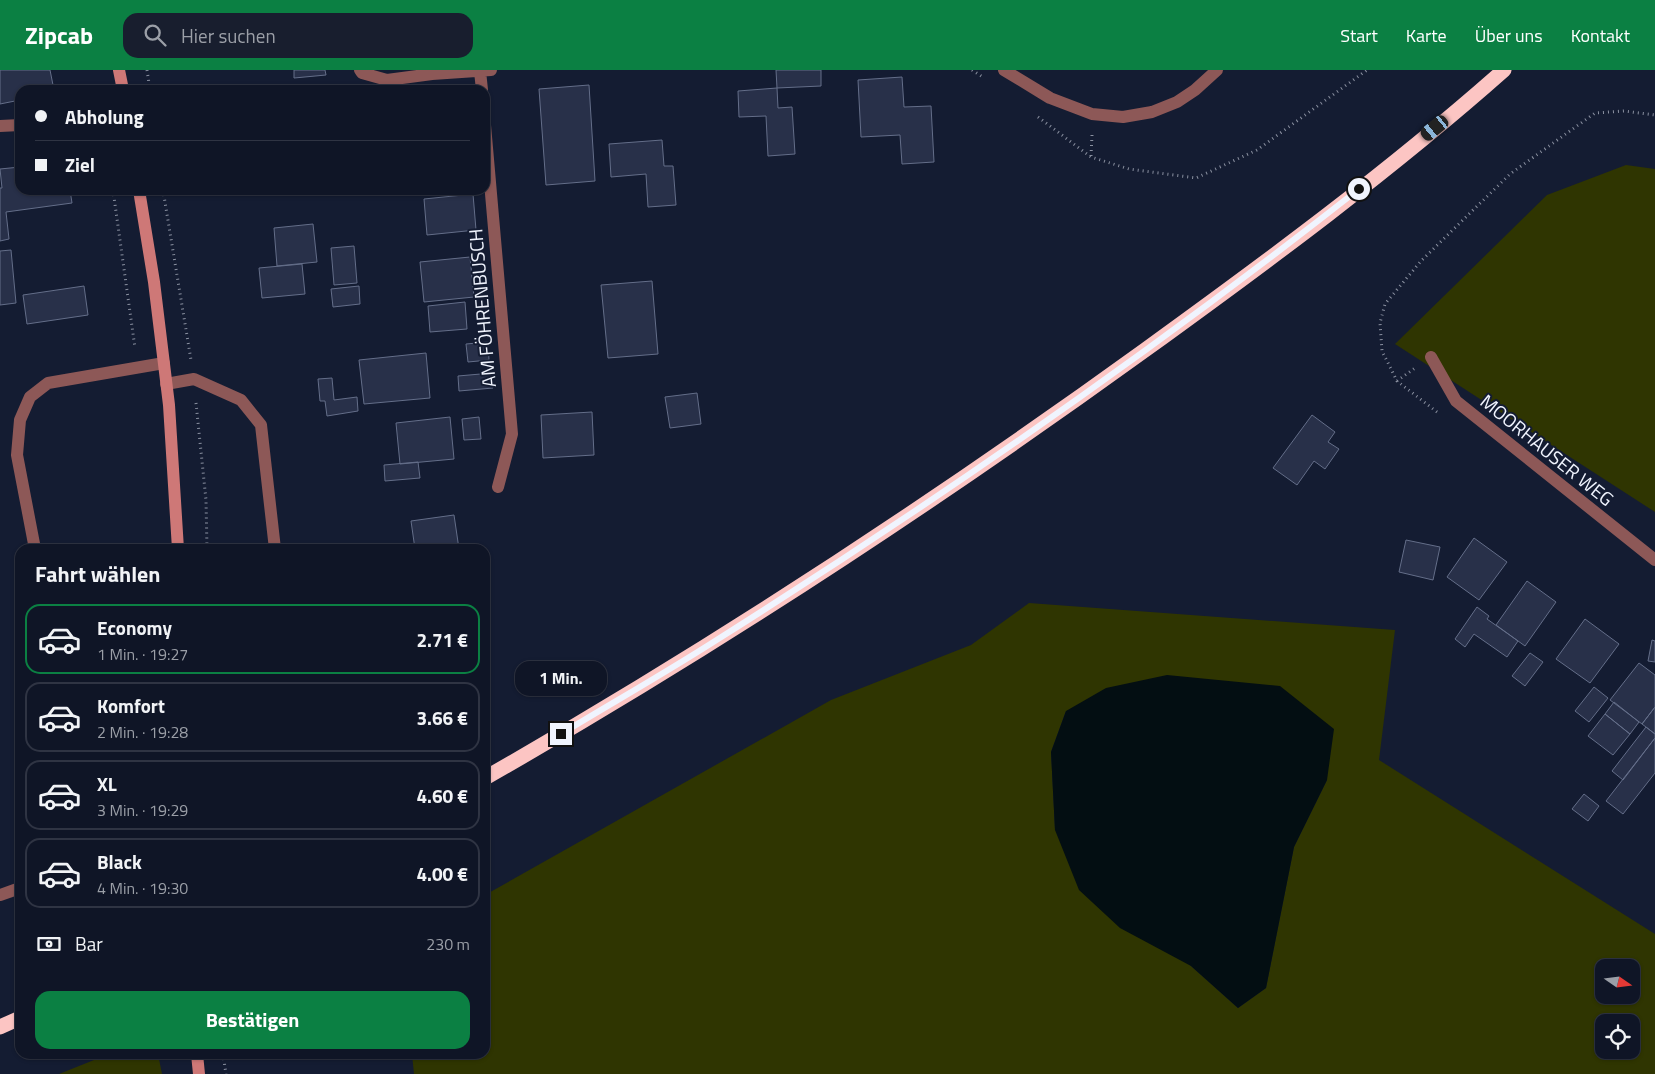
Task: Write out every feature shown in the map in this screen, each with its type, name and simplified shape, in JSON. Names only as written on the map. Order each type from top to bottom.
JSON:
[{"type":"highway","points":[[490,775],[544,745],[713,642],[880,535],[1030,433],[1268,261],[1382,171],[1504,70]]},
{"type":"highway","points":[[0,1027],[15,1020]]},
{"type":"street","points":[[119,70],[122,85]]},
{"type":"street","points":[[360,70],[362,73],[387,80],[432,74],[486,71],[483,85]]},
{"type":"street","points":[[1004,70],[1050,98],[1092,114],[1123,118],[1152,112],[1177,102],[1195,90],[1216,70]]},
{"type":"street","points":[[0,126],[15,125]]},
{"type":"street","name":"AM FÖHRENBUSCH","points":[[490,182],[512,434],[498,487]]},
{"type":"street","points":[[140,195],[154,282],[164,362],[178,544]]},
{"type":"street","name":"MOORHAUSER WEG","points":[[1431,357],[1456,401],[1655,560]]},
{"type":"street","points":[[34,544],[18,455],[20,420],[30,397],[48,383],[164,362]]},
{"type":"street","points":[[166,384],[194,379],[240,400],[261,425],[274,544]]},
{"type":"street","points":[[0,895],[15,890]]},
{"type":"street","points":[[198,1059],[199,1074]]},
{"type":"path","points":[[148,70],[150,85]]},
{"type":"path","points":[[1053,128],[1091,157],[1129,170],[1196,178],[1258,150],[1367,70]]},
{"type":"path","points":[[1397,381],[1382,351],[1380,323],[1385,304],[1421,262],[1510,174],[1595,112],[1624,111],[1655,116]]},
{"type":"path","points":[[114,195],[137,366]]},
{"type":"path","points":[[164,195],[194,379],[206,500],[207,544]]},
{"type":"path","points":[[224,1059],[226,1074]]},
{"type":"green space","points":[[1626,165],[1655,169],[1655,512],[1395,344],[1547,195]]},
{"type":"green space","points":[[1029,603],[1395,630],[1379,760],[1655,934],[1655,1074],[414,1074],[412,1059],[490,1059],[490,892],[831,700],[971,645]],"holes":[[[1066,711],[1327,780],[1294,847],[1266,988],[1238,1008],[1191,966],[1055,830],[1051,752]]]},
{"type":"green space","points":[[96,1059],[159,1059],[162,1074],[59,1074]]},
{"type":"shaded area","points":[[1167,675],[1280,686],[1334,729],[1327,780],[1294,847],[1266,988],[1238,1008],[1191,966],[1120,928],[1079,890],[1055,830],[1051,752],[1066,711],[1106,688]]},
{"type":"building","points":[[0,70],[50,70],[53,85],[15,85],[15,101],[0,104]]},
{"type":"building","points":[[294,70],[325,70],[326,75],[294,78]]},
{"type":"building","points":[[776,70],[821,70],[821,86],[777,88]]},
{"type":"building","points":[[902,77],[904,107],[931,106],[934,162],[902,164],[900,135],[861,137],[858,80]]},
{"type":"building","points":[[589,85],[595,181],[546,185],[539,89]]},
{"type":"building","points":[[777,88],[778,108],[792,107],[795,154],[768,156],[766,116],[739,117],[738,91]]},
{"type":"building","points":[[662,140],[664,166],[673,166],[676,205],[648,207],[646,174],[611,177],[609,144]]},
{"type":"building","points":[[15,168],[15,195],[71,195],[72,203],[6,212],[9,239],[0,241],[0,188],[2,188],[0,169]]},
{"type":"building","points":[[473,195],[476,230],[427,235],[424,199]]},
{"type":"building","points":[[313,224],[317,262],[277,266],[274,228]]},
{"type":"building","points":[[354,246],[357,283],[334,285],[331,248]]},
{"type":"building","points":[[11,250],[16,303],[0,305],[0,251]]},
{"type":"building","points":[[470,257],[474,297],[424,302],[420,262]]},
{"type":"building","points":[[302,264],[305,294],[262,298],[259,268]]},
{"type":"building","points":[[652,281],[658,354],[608,358],[601,285]]},
{"type":"building","points":[[84,286],[88,315],[27,324],[23,295]]},
{"type":"building","points":[[359,286],[360,304],[333,307],[331,289]]},
{"type":"building","points":[[465,302],[467,329],[430,332],[428,306]]},
{"type":"building","points":[[488,342],[489,360],[468,362],[466,344]]},
{"type":"building","points":[[426,353],[430,398],[364,404],[359,360]]},
{"type":"building","points":[[492,373],[493,388],[459,391],[458,376]]},
{"type":"building","points":[[332,378],[334,400],[357,397],[358,411],[327,416],[325,401],[320,401],[318,379]]},
{"type":"building","points":[[697,393],[701,424],[670,428],[665,397]]},
{"type":"building","points":[[592,412],[594,455],[543,458],[541,415]]},
{"type":"building","points":[[1312,415],[1335,432],[1328,442],[1339,449],[1325,469],[1314,461],[1297,485],[1273,468]]},
{"type":"building","points":[[450,417],[454,459],[400,464],[396,423]]},
{"type":"building","points":[[479,417],[481,439],[464,440],[462,419]]},
{"type":"building","points":[[418,462],[420,478],[385,481],[384,465]]},
{"type":"building","points":[[454,515],[458,544],[414,544],[411,521]]},
{"type":"building","points":[[1474,538],[1507,562],[1479,600],[1447,577]]},
{"type":"building","points":[[1406,540],[1440,547],[1433,580],[1399,572]]},
{"type":"building","points":[[1527,581],[1556,602],[1525,646],[1496,625]]},
{"type":"building","points":[[1477,607],[1489,616],[1487,619],[1518,641],[1507,657],[1474,634],[1465,647],[1455,639]]},
{"type":"building","points":[[1585,619],[1619,644],[1590,683],[1556,659]]},
{"type":"building","points":[[1652,640],[1655,641],[1655,662],[1648,661]]},
{"type":"building","points":[[1530,653],[1543,662],[1525,686],[1512,676]]},
{"type":"building","points":[[1639,663],[1655,675],[1655,707],[1642,724],[1610,700]]},
{"type":"building","points":[[1594,687],[1608,698],[1589,722],[1575,711]]},
{"type":"building","points":[[1614,702],[1639,722],[1630,734],[1605,714]]},
{"type":"building","points":[[1655,707],[1655,734],[1642,724]]},
{"type":"building","points":[[1605,714],[1630,734],[1613,755],[1588,736]]},
{"type":"building","points":[[1646,727],[1655,734],[1655,738],[1623,780],[1612,771]]},
{"type":"building","points":[[1655,738],[1655,773],[1623,814],[1606,801]]},
{"type":"building","points":[[1584,794],[1599,806],[1588,821],[1572,809]]},
{"type":"route","points":[[561,734],[713,642],[880,535],[1030,433],[1268,261],[1359,189]]}]
